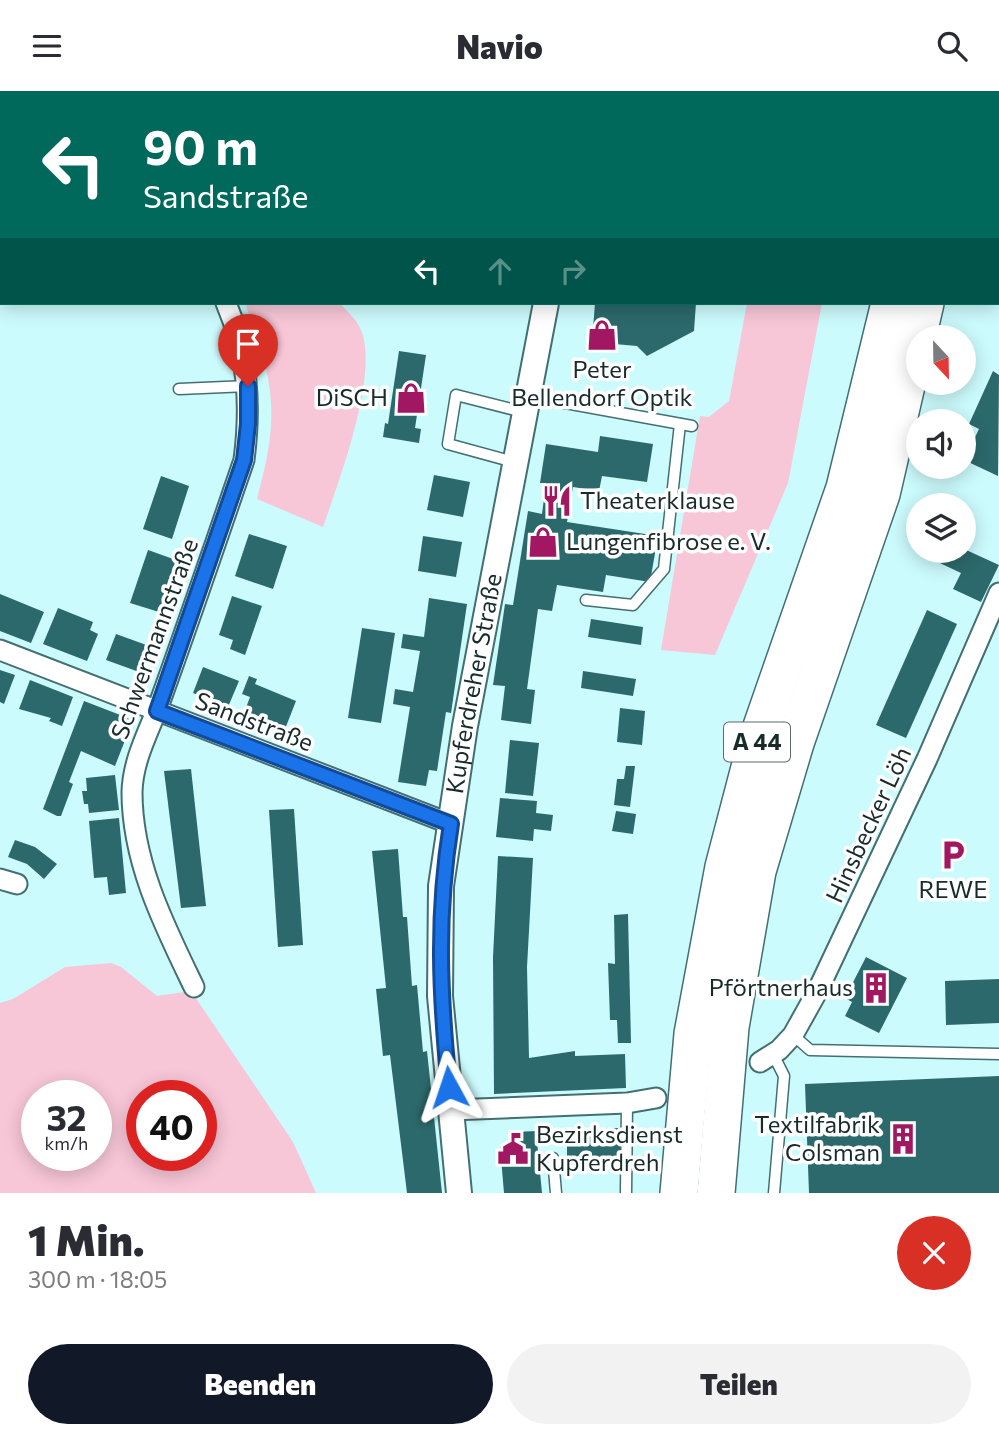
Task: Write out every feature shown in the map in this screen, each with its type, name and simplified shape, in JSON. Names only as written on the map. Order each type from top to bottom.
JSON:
[{"type":"highway","name":"A 44","points":[[679,1193],[693,1034],[724,867],[757,741],[845,488],[890,305]]},
{"type":"highway","name":"A 44","points":[[716,1193],[730,1027],[757,871],[795,743],[881,494],[925,305]]},
{"type":"street","name":"Schwermannstraße","points":[[194,987],[151,893],[135,829],[132,790],[138,757],[157,711],[244,460],[248,386],[243,352],[227,305]]},
{"type":"street","name":"Kupferdreher Straße","points":[[459,1193],[440,996],[439,921],[451,824],[514,462],[546,305]]},
{"type":"street","name":"Hinsbecker Löh","points":[[766,1058],[793,1035],[861,902],[999,593]]},
{"type":"street","name":"Sandstraße","points":[[0,650],[451,824]]},
{"type":"street","points":[[451,1110],[627,1103],[656,1098]]},
{"type":"lane","points":[[179,389],[248,386]]},
{"type":"lane","points":[[514,462],[448,444],[456,395],[692,426]]},
{"type":"lane","points":[[586,600],[633,605],[664,569],[680,424]]},
{"type":"lane","points":[[793,1035],[810,1050],[999,1054]]},
{"type":"lane","points":[[766,1058],[784,1076],[774,1193]]},
{"type":"lane","points":[[626,1193],[627,1103]]},
{"type":"lane","points":[[553,1159],[556,1193]]},
{"type":"shaded area","points":[[246,305],[341,305],[360,328],[365,347],[361,398],[347,456],[323,527],[257,499],[269,444],[271,400],[263,356]]},
{"type":"shaded area","points":[[747,305],[822,305],[788,483],[715,655],[661,650],[700,416],[709,417],[729,401]]},
{"type":"shaded area","points":[[111,963],[121,967],[157,996],[191,991],[293,1142],[316,1193],[0,1193],[0,1003],[13,999],[65,967]]},
{"type":"building","points":[[595,305],[696,305],[694,331],[647,356],[637,346],[592,342]]},
{"type":"building","points":[[399,351],[426,355],[415,428],[421,429],[419,443],[383,437],[385,423],[388,424]]},
{"type":"building","points":[[993,371],[999,375],[998,476],[976,466],[976,435],[979,429],[976,428],[976,409]]},
{"type":"building","points":[[600,436],[653,444],[647,482],[602,476],[599,491],[573,487],[567,522],[658,536],[650,582],[606,575],[603,592],[557,585],[552,611],[538,609],[527,689],[535,690],[531,724],[501,720],[505,686],[493,685],[505,604],[513,605],[528,511],[542,514],[546,483],[540,483],[546,444],[598,452]]},
{"type":"building","points":[[434,475],[470,482],[463,517],[427,510]]},
{"type":"building","points":[[161,476],[189,486],[172,539],[143,529]]},
{"type":"building","points":[[249,534],[287,546],[273,589],[235,576]]},
{"type":"building","points":[[423,536],[462,542],[456,577],[418,571]]},
{"type":"building","points":[[148,550],[176,560],[159,612],[130,603]]},
{"type":"building","points":[[976,554],[999,565],[981,602],[953,589],[961,573],[940,563],[976,563]]},
{"type":"building","points":[[0,594],[44,612],[31,643],[0,631]]},
{"type":"building","points":[[232,596],[262,606],[245,655],[230,649],[233,640],[219,635]]},
{"type":"building","points":[[429,598],[467,604],[451,713],[446,712],[437,771],[429,770],[426,786],[398,782],[410,707],[393,704],[395,689],[413,692],[420,651],[401,648],[403,634],[424,637]]},
{"type":"building","points":[[58,608],[93,622],[90,630],[98,634],[87,661],[43,644]]},
{"type":"building","points":[[927,610],[957,624],[906,738],[876,725]]},
{"type":"building","points":[[591,619],[643,627],[641,645],[588,637]]},
{"type":"building","points":[[362,628],[395,633],[381,723],[348,718]]},
{"type":"building","points":[[116,634],[152,647],[142,673],[106,660]]},
{"type":"building","points":[[203,667],[239,681],[228,707],[193,693]]},
{"type":"building","points":[[0,670],[15,675],[4,704],[0,702]]},
{"type":"building","points":[[583,671],[636,679],[633,696],[581,688]]},
{"type":"building","points":[[249,676],[257,679],[255,684],[296,701],[285,729],[244,713],[250,697],[242,694]]},
{"type":"building","points":[[30,680],[73,697],[62,726],[49,721],[51,718],[19,709]]},
{"type":"building","points":[[84,701],[128,718],[131,725],[115,766],[81,751],[69,782],[73,784],[61,816],[57,816],[43,809]]},
{"type":"building","points":[[620,708],[645,711],[642,745],[617,742]]},
{"type":"building","points":[[510,740],[539,743],[533,796],[505,793]]},
{"type":"building","points":[[626,766],[635,766],[630,807],[614,805],[617,779],[624,779]]},
{"type":"building","points":[[191,769],[206,906],[181,908],[164,771]]},
{"type":"building","points":[[115,775],[119,810],[89,813],[82,791],[87,791],[86,778]]},
{"type":"building","points":[[500,798],[537,801],[536,813],[553,815],[551,831],[534,829],[533,841],[496,837]]},
{"type":"building","points":[[294,809],[303,945],[278,947],[269,810]]},
{"type":"building","points":[[616,811],[636,814],[633,834],[612,831]]},
{"type":"building","points":[[119,818],[126,893],[109,895],[107,877],[94,878],[89,821]]},
{"type":"building","points":[[15,840],[35,847],[57,864],[44,879],[27,864],[8,857]]},
{"type":"building","points":[[398,849],[403,917],[407,917],[412,986],[417,985],[423,1052],[427,1051],[442,1193],[407,1193],[390,1055],[383,1056],[376,989],[386,988],[372,851]]},
{"type":"building","points":[[498,856],[533,858],[527,967],[529,1058],[575,1051],[575,1056],[625,1054],[626,1088],[494,1094],[493,957]]},
{"type":"building","points":[[628,914],[631,1043],[618,1043],[617,1020],[610,1020],[608,963],[615,964],[614,915]]},
{"type":"building","name":"Pförtnerhaus","points":[[866,957],[907,978],[879,1033],[845,1016],[852,1002],[845,998]]},
{"type":"building","points":[[999,979],[999,1023],[946,1025],[945,981]]},
{"type":"building","name":"Textilfabrik Colsman","points":[[999,1076],[999,1193],[809,1193],[805,1084]]},
{"type":"building","points":[[618,1128],[621,1134],[620,1167],[599,1167],[599,1159],[567,1160],[567,1129]]},
{"type":"building","points":[[536,1131],[542,1193],[504,1193],[500,1146],[517,1144],[515,1132]]},
{"type":"place","name":"Peter Bellendorf Optik","points":[[602,335]]},
{"type":"place","name":"DiSCH","points":[[411,398]]},
{"type":"place","name":"Theaterklause","points":[[557,501]]},
{"type":"place","name":"Lungenfibrose e. V.","points":[[543,542]]},
{"type":"place","name":"REWE","points":[[953,855]]},
{"type":"place","name":"Pförtnerhaus","points":[[876,988]]},
{"type":"place","name":"Textilfabrik Colsman","points":[[903,1139]]},
{"type":"place","name":"Bezirksdienst Kupferdreh","points":[[513,1149]]},
{"type":"route","points":[[248,386],[244,460],[157,711],[451,824],[441,885],[439,921],[440,996],[449,1087]]}]
